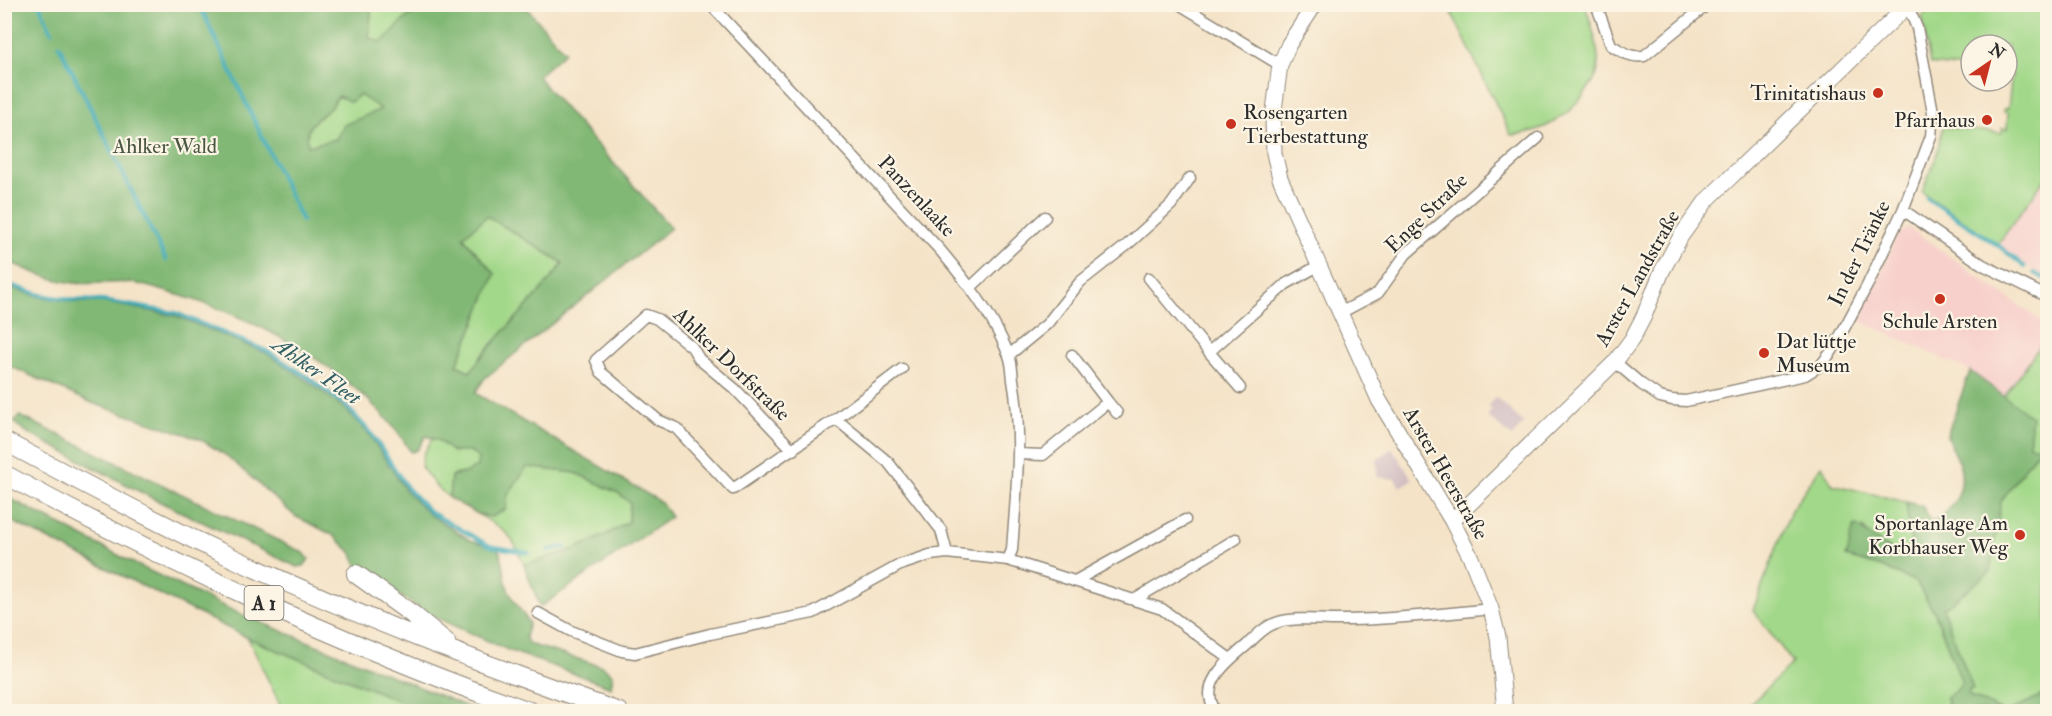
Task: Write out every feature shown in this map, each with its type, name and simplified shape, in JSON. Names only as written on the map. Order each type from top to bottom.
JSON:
[{"type":"highway","name":"A 1","points":[[4,441],[219,552],[311,593],[459,653],[619,711]]},
{"type":"highway","name":"A 1","points":[[4,474],[125,537],[290,615],[440,677],[532,711]]},
{"type":"highway","points":[[356,574],[404,608],[459,653]]},
{"type":"street","name":"Panzenlaake","points":[[710,4],[917,225],[971,287],[990,316],[1009,355],[1017,402],[1018,454],[1012,550],[1008,560]]},
{"type":"street","points":[[1179,4],[1280,65]]},
{"type":"street","name":"Arster Heerstraße","points":[[1315,4],[1289,44],[1280,65],[1274,118],[1274,153],[1280,178],[1379,400],[1472,558],[1491,609],[1498,637],[1505,711]]},
{"type":"street","points":[[1596,4],[1611,45],[1628,55],[1637,57],[1644,56],[1708,4]]},
{"type":"street","name":"In der Tränke","points":[[1615,362],[1660,397],[1686,401],[1805,375],[1821,365],[1832,351],[1868,284],[1903,210],[1931,136],[1933,111],[1917,28],[1908,5]]},
{"type":"street","name":"Arster Landstraße","points":[[1452,521],[1615,362],[1632,339],[1662,271],[1681,236],[1707,200],[1908,5]]},
{"type":"street","name":"Enge Straße","points":[[1340,313],[1378,293],[1406,254],[1538,138]]},
{"type":"street","points":[[1009,355],[1047,324],[1080,282],[1127,245],[1171,205],[1190,178]]},
{"type":"street","points":[[1903,210],[1983,265],[2048,297]]},
{"type":"street","points":[[971,287],[1045,218]]},
{"type":"street","points":[[1209,352],[1286,284],[1318,266]]},
{"type":"street","points":[[1149,278],[1240,388]]},
{"type":"street","name":"Ahlker Dorfstraße","points":[[793,450],[735,389],[699,358],[692,347],[657,319],[646,315],[596,360],[601,372],[658,420],[676,428],[733,489],[793,450],[902,369]]},
{"type":"street","points":[[1072,355],[1118,413]]},
{"type":"street","points":[[1018,454],[1044,455],[1108,402]]},
{"type":"street","points":[[836,419],[888,462],[941,530],[947,553]]},
{"type":"street","points":[[1075,581],[1185,520]]},
{"type":"street","points":[[1134,600],[1236,539]]},
{"type":"street","points":[[538,613],[571,631],[622,651],[635,653],[710,634],[813,613],[900,565],[930,555],[947,553],[1008,560],[1162,609],[1230,659]]},
{"type":"street","points":[[1216,711],[1209,697],[1211,684],[1217,672],[1272,625],[1287,621],[1362,620],[1491,609]]},
{"type":"shaded area","points":[[2047,176],[2047,279],[1998,244]]},
{"type":"shaded area","name":"Schule Arsten","points":[[1908,227],[2047,325],[2047,335],[2004,396],[1970,371],[1859,321],[1896,238]]},
{"type":"shaded area","points":[[1495,397],[1524,423],[1512,437],[1487,416],[1492,410],[1488,406]]},
{"type":"shaded area","points":[[1392,448],[1413,480],[1400,487],[1395,479],[1377,477],[1377,460]]},
{"type":"green space","name":"Ahlker Wald","points":[[5,4],[369,5],[371,13],[369,38],[382,42],[405,19],[424,5],[524,5],[565,52],[538,76],[671,228],[485,378],[475,393],[661,502],[671,517],[540,607],[524,565],[591,542],[628,522],[630,503],[618,493],[576,473],[527,467],[508,494],[506,509],[492,517],[478,514],[449,498],[451,476],[468,472],[477,466],[478,458],[470,451],[453,452],[438,440],[426,436],[417,450],[411,452],[391,424],[365,397],[304,351],[270,332],[201,302],[151,287],[133,283],[65,282],[5,260]],"holes":[[[360,95],[381,109],[344,125],[336,139],[308,146],[309,127],[330,108],[338,96],[351,102]],[[487,216],[563,263],[470,372],[457,365],[495,274],[463,237]]]},
{"type":"green space","points":[[369,5],[424,5],[382,42],[369,38],[371,13]]},
{"type":"green space","points":[[1448,5],[1585,5],[1597,51],[1596,77],[1573,107],[1555,121],[1534,131],[1511,135]]},
{"type":"green space","points":[[1934,5],[2047,5],[2047,176],[1998,244],[1922,192],[1935,160],[1943,127],[2002,133],[2002,128],[2007,129],[2008,113],[2004,112],[2004,109],[2008,108],[2010,93],[2019,93],[2019,33],[1959,33],[1959,68],[1930,64],[1922,17]]},
{"type":"green space","points":[[360,95],[382,109],[344,125],[336,139],[308,146],[309,127],[332,106],[338,96]]},
{"type":"green space","points":[[487,216],[563,263],[543,291],[481,356],[471,372],[457,365],[495,274],[463,237]]},
{"type":"green space","points":[[4,286],[41,297],[75,302],[102,302],[176,316],[266,353],[344,408],[369,434],[406,491],[430,515],[470,540],[498,549],[509,591],[529,623],[525,637],[529,644],[604,667],[613,675],[611,687],[508,650],[428,614],[359,569],[351,552],[333,535],[295,516],[227,456],[200,439],[92,403],[5,364]]},
{"type":"green space","name":"Sportanlage Am Korbhauser Weg","points":[[2047,336],[2047,693],[2009,712],[1969,696],[1940,608],[1995,409]]},
{"type":"green space","points":[[1970,371],[2032,417],[2029,445],[2040,447],[2001,501],[1990,572],[1943,609],[1973,689],[1969,690],[1969,696],[2002,711],[1950,711],[1946,698],[1962,683],[1935,613],[1916,582],[1879,566],[1846,557],[1855,525],[1888,549],[1905,557],[1911,541],[1906,502],[1922,506],[1930,519],[1935,521],[1947,512],[1956,500],[1961,487],[1961,472],[1947,435]]},
{"type":"green space","points":[[20,416],[304,553],[309,559],[304,566],[297,567],[154,499],[28,433],[14,421]]},
{"type":"green space","points":[[432,439],[438,440],[453,452],[470,451],[478,458],[477,466],[468,472],[451,476],[449,498],[421,467],[423,455]]},
{"type":"green space","points":[[1822,465],[1832,484],[1906,502],[1911,541],[1905,557],[1872,538],[1863,528],[1846,557],[1879,566],[1916,582],[1935,613],[1962,683],[1946,698],[1950,711],[1742,712],[1793,663],[1753,610],[1791,510]]},
{"type":"green space","points":[[527,467],[576,473],[618,493],[630,502],[629,522],[591,542],[524,565],[516,546],[507,534],[478,514],[492,517]]},
{"type":"green space","points":[[5,496],[137,565],[238,613],[478,711],[424,711],[248,638],[5,518]]},
{"type":"green space","points":[[248,638],[424,711],[283,711]]},
{"type":"green space","points":[[2047,693],[2047,711],[2009,711]]},
{"type":"waterway","points":[[39,4],[52,32]]},
{"type":"waterway","points":[[199,4],[302,221]]},
{"type":"waterway","points":[[59,45],[166,260]]},
{"type":"waterway","points":[[1927,198],[1999,246],[2025,267]]},
{"type":"waterway","points":[[2034,273],[2048,280]]},
{"type":"waterway","name":"Ahlker Fleet","points":[[4,283],[41,295],[72,300],[104,301],[176,313],[267,351],[309,378],[346,406],[371,433],[408,489],[430,512],[490,546],[529,553]]},
{"type":"waterway","name":"Ahlker Fleet","points":[[548,550],[565,547]]},
{"type":"place","name":"Trinitatishaus","points":[[1878,93]]},
{"type":"place","name":"Pfarrhaus","points":[[1987,120]]},
{"type":"place","name":"Rosengarten Tierbestattung","points":[[1231,124]]},
{"type":"place","name":"Schule Arsten","points":[[1940,299]]},
{"type":"place","name":"Dat lüttje Museum","points":[[1764,353]]},
{"type":"place","name":"Sportanlage Am Korbhauser Weg","points":[[2020,535]]}]
